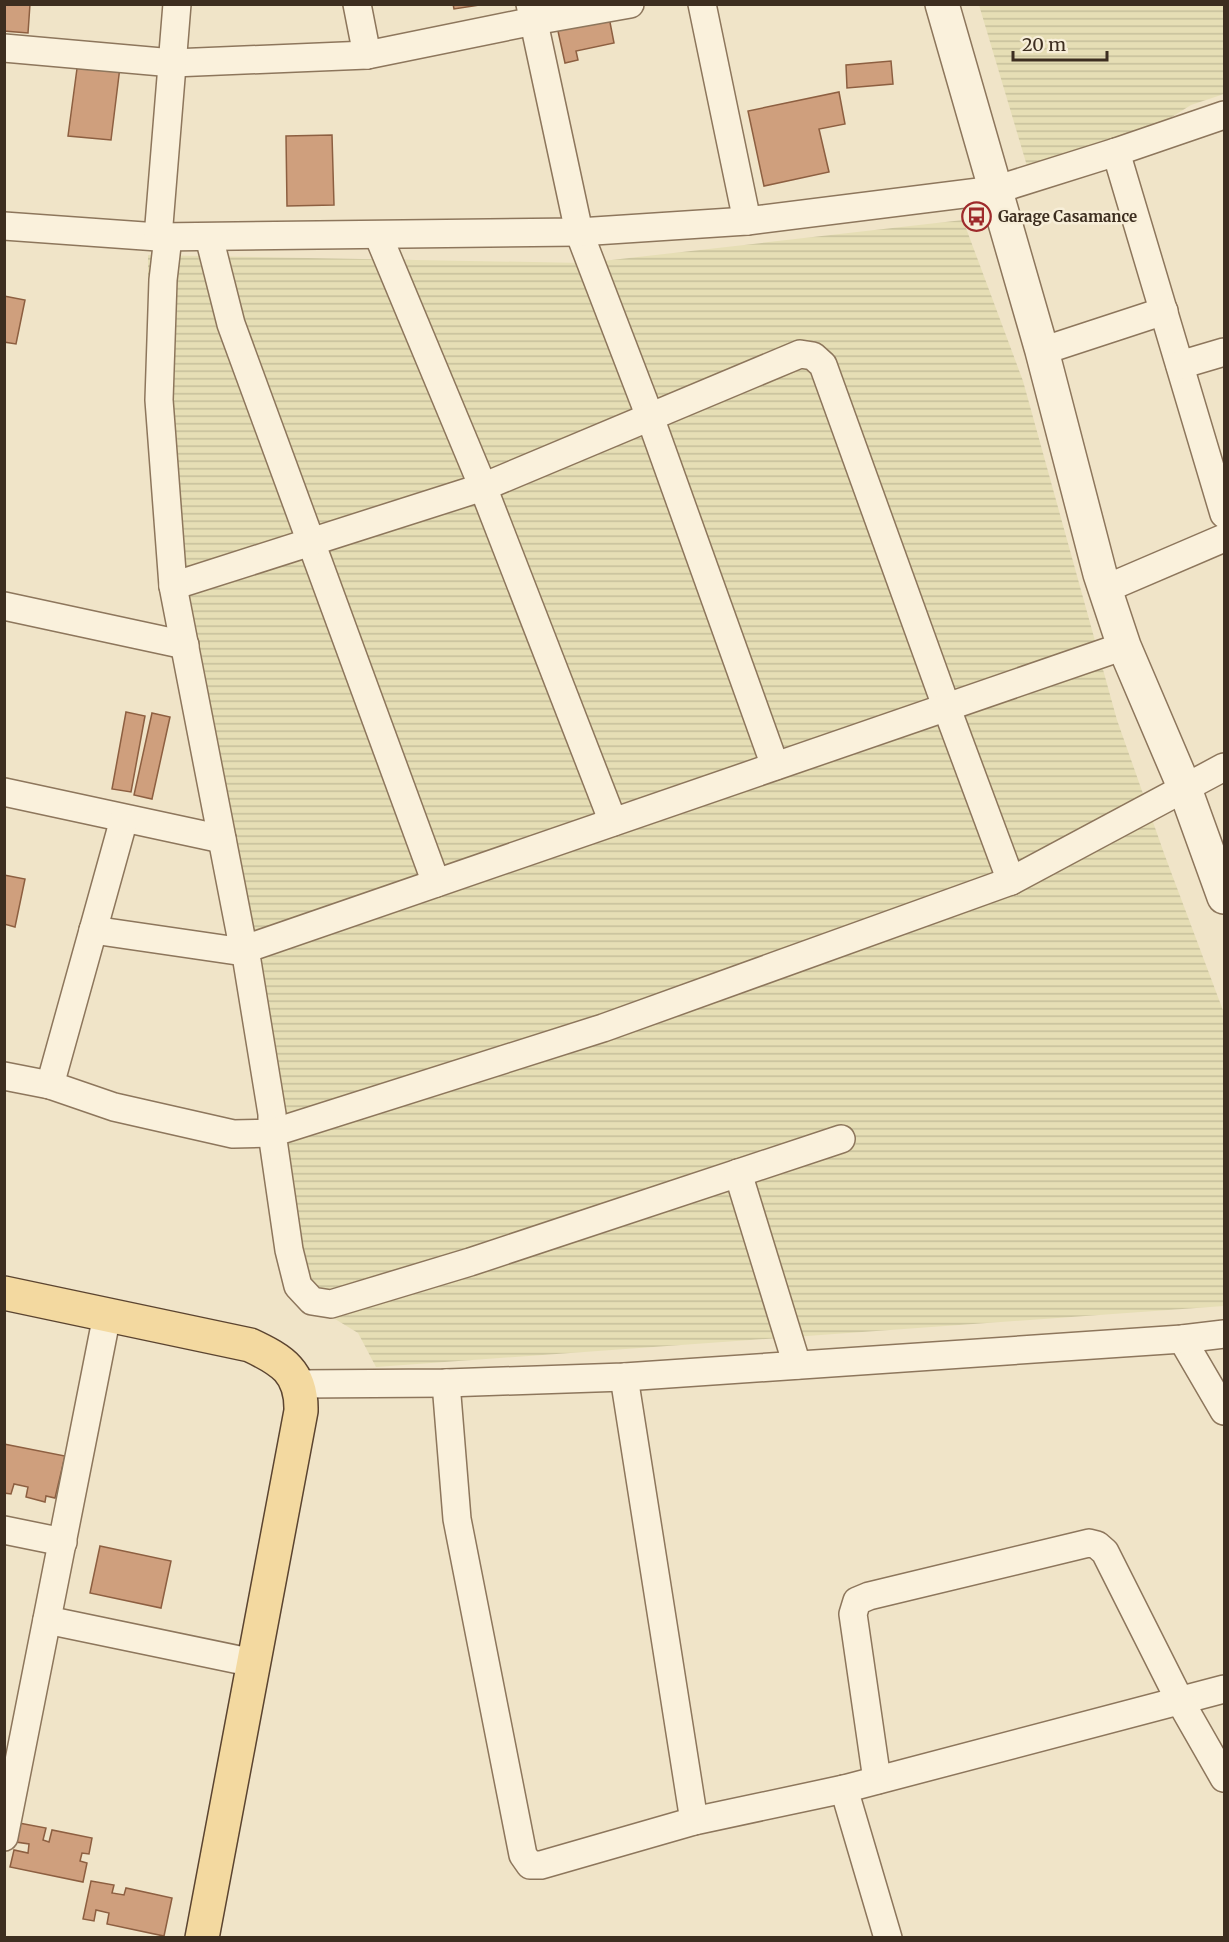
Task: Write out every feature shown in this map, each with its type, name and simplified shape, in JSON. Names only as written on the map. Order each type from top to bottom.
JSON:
[{"type":"main road","points":[[4,1293],[249,1345],[268,1353],[284,1364],[299,1384],[301,1411],[202,1938]]},
{"type":"street","points":[[177,4],[163,237],[159,400],[173,586],[247,961],[270,1102],[272,1133],[289,1250],[298,1286],[312,1301],[331,1304],[481,1259],[841,1139]]},
{"type":"street","points":[[357,4],[367,55]]},
{"type":"street","points":[[4,48],[173,63],[367,55],[532,13],[630,4]]},
{"type":"street","points":[[702,4],[747,220]]},
{"type":"street","points":[[942,4],[1042,351],[1105,589],[1124,645],[1185,789],[1224,897]]},
{"type":"street","points":[[532,13],[579,232],[650,417],[775,766]]},
{"type":"street","points":[[4,226],[163,237],[209,237],[579,232],[747,220],[995,190],[1224,115]]},
{"type":"street","points":[[1116,152],[1180,365],[1213,435],[1224,514]]},
{"type":"street","points":[[378,235],[483,487],[613,822]]},
{"type":"street","points":[[209,237],[231,324],[436,883]]},
{"type":"street","points":[[1042,351],[1164,311]]},
{"type":"street","points":[[1180,365],[1224,352]]},
{"type":"street","points":[[173,586],[483,487],[800,354],[813,356],[823,365],[945,706],[1011,881]]},
{"type":"street","points":[[1105,589],[1224,538]]},
{"type":"street","points":[[4,606],[185,645]]},
{"type":"street","points":[[93,930],[244,952],[251,947],[1124,645]]},
{"type":"street","points":[[4,1076],[50,1085],[114,1107],[233,1134],[272,1133],[603,1028],[1011,881],[1224,767]]},
{"type":"street","points":[[4,792],[222,839]]},
{"type":"street","points":[[50,1085],[124,819]]},
{"type":"street","points":[[738,1173],[797,1365]]},
{"type":"street","points":[[4,1837],[107,1315]]},
{"type":"street","points":[[299,1384],[446,1383],[624,1377],[1182,1339],[1224,1334]]},
{"type":"street","points":[[1182,1339],[1224,1411]]},
{"type":"street","points":[[624,1377],[694,1821]]},
{"type":"street","points":[[446,1383],[457,1519],[523,1855],[531,1865],[541,1865],[694,1821],[844,1789],[1224,1689]]},
{"type":"street","points":[[4,1530],[63,1542]]},
{"type":"street","points":[[876,1780],[853,1614],[856,1601],[1089,1543],[1097,1545],[1105,1552],[1180,1701],[1224,1778]]},
{"type":"street","points":[[47,1620],[254,1663]]},
{"type":"street","points":[[844,1789],[888,1938]]},
{"type":"shaded area","points":[[979,5],[1224,5],[1224,94],[1191,105],[1116,152],[1027,166]]},
{"type":"shaded area","points":[[963,220],[1023,381],[1117,720],[1224,1013],[1224,1306],[376,1367],[358,1333],[335,1319],[296,1277],[148,386],[148,255],[585,263]]},
{"type":"building","points":[[4,4],[30,4],[28,33],[4,31]]},
{"type":"building","points":[[453,4],[486,4],[454,9]]},
{"type":"building","points":[[608,12],[614,43],[576,51],[578,60],[565,63],[556,22]]},
{"type":"building","points":[[78,61],[120,67],[111,140],[68,136]]},
{"type":"building","points":[[891,61],[893,84],[847,88],[846,65]]},
{"type":"building","points":[[839,92],[845,124],[819,129],[829,172],[764,186],[748,111]]},
{"type":"building","points":[[332,135],[334,205],[287,206],[286,136]]},
{"type":"building","points":[[4,296],[25,300],[16,344],[4,342]]},
{"type":"building","points":[[126,712],[145,716],[131,792],[112,789]]},
{"type":"building","points":[[152,713],[170,717],[152,799],[134,795]]},
{"type":"building","points":[[4,875],[25,879],[15,927],[4,924]]},
{"type":"building","points":[[4,1444],[65,1456],[55,1498],[46,1496],[45,1502],[26,1497],[28,1487],[14,1484],[11,1494],[4,1493]]},
{"type":"building","points":[[100,1546],[171,1561],[161,1608],[90,1593]]},
{"type":"building","points":[[19,1823],[46,1828],[43,1840],[49,1842],[52,1830],[92,1838],[89,1854],[82,1853],[80,1861],[87,1863],[83,1882],[10,1867],[14,1850],[28,1853],[29,1844],[16,1842]]},
{"type":"building","points":[[91,1881],[114,1885],[112,1893],[124,1895],[126,1888],[172,1898],[164,1936],[107,1924],[109,1913],[96,1910],[94,1921],[83,1919]]},
{"type":"place","name":"Garage Casamance","points":[[977,216]]}]
